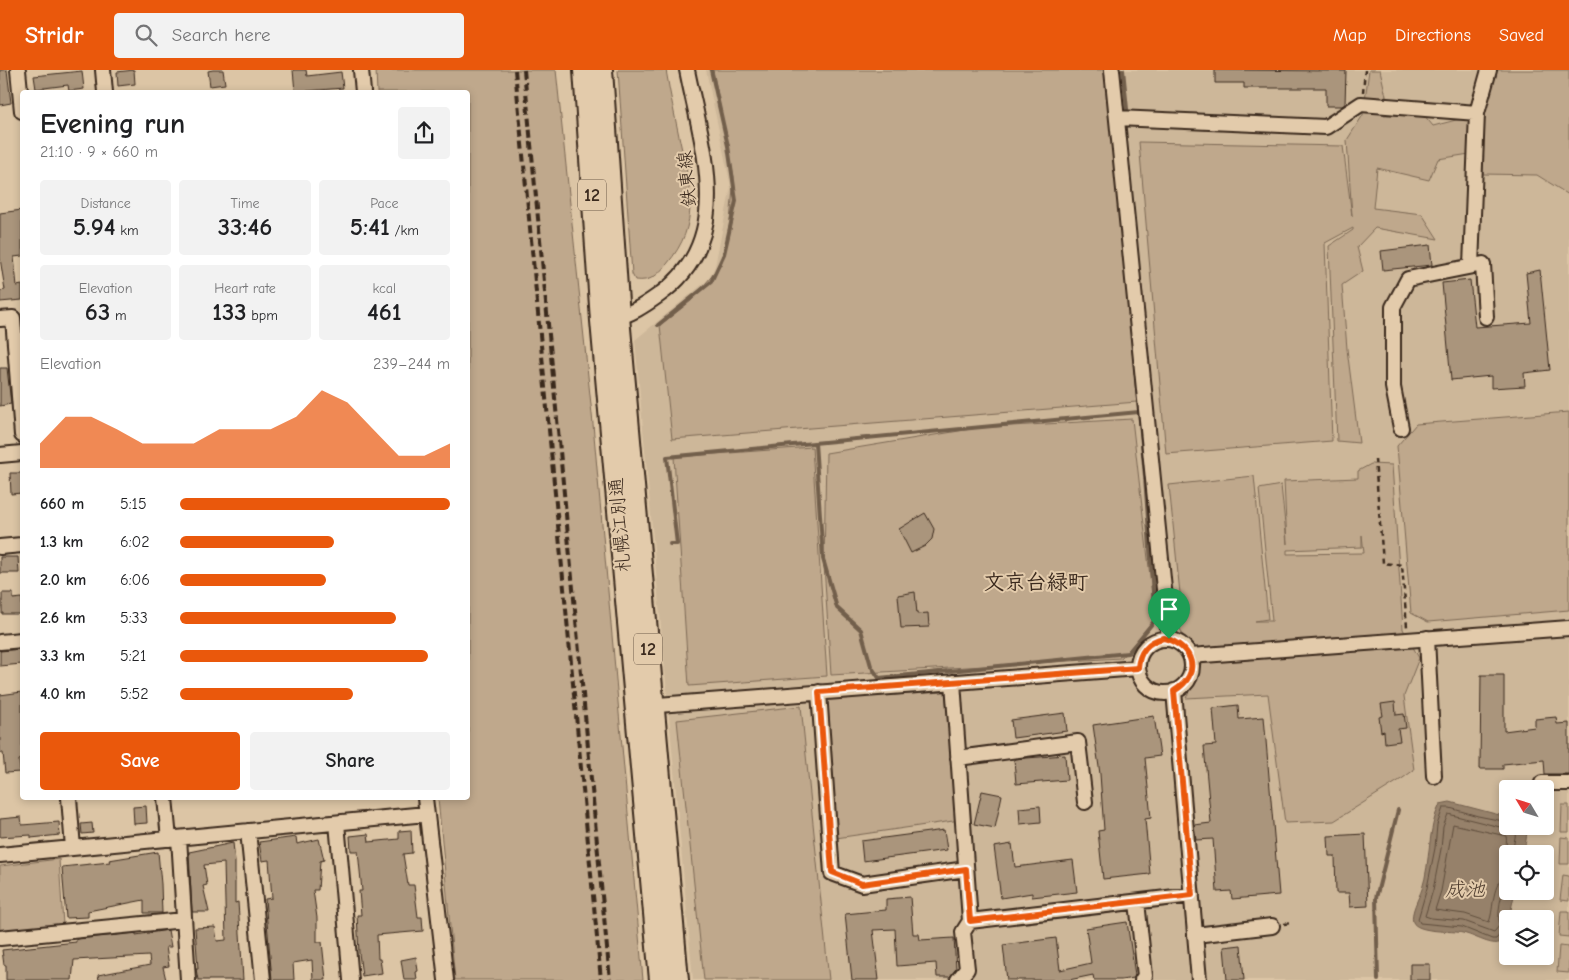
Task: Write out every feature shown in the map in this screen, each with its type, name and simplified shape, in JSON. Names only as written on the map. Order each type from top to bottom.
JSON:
[{"type":"highway","name":"札幌江別通","points":[[584,70],[610,319],[644,706],[660,980]]},
{"type":"highway","name":"札幌江別通","points":[[602,70],[610,319]]},
{"type":"highway","name":"札幌江別通","points":[[644,706],[678,980]]},
{"type":"street","points":[[18,70],[20,90]]},
{"type":"street","points":[[103,70],[105,90]]},
{"type":"street","points":[[361,70],[363,90]]},
{"type":"street","name":"鉄東線","points":[[610,319],[646,304],[665,290],[683,274],[704,238],[708,217],[709,195],[705,158],[687,70]]},
{"type":"street","points":[[1112,70],[1169,639]]},
{"type":"street","points":[[1471,266],[1478,113],[1489,70]]},
{"type":"street","points":[[1117,118],[1326,127],[1362,104],[1478,113]]},
{"type":"street","points":[[1401,428],[1393,387],[1393,307],[1408,279],[1483,264],[1486,317]]},
{"type":"street","points":[[0,319],[13,318],[20,363]]},
{"type":"street","points":[[0,455],[20,453]]},
{"type":"street","points":[[0,547],[20,545]]},
{"type":"street","points":[[1190,656],[1569,628]]},
{"type":"street","points":[[1427,638],[1434,776]]},
{"type":"street","points":[[1159,639],[1169,639],[1178,642],[1185,648],[1190,656],[1191,672],[1182,687],[1174,691],[1158,692],[1144,683],[1138,668],[1142,652],[1147,646],[1159,639]]},
{"type":"street","points":[[0,642],[20,640]]},
{"type":"street","points":[[644,706],[1138,668]]},
{"type":"street","points":[[953,682],[970,921],[962,932],[967,969],[958,980]]},
{"type":"street","points":[[1174,691],[1199,980]]},
{"type":"street","points":[[819,692],[832,872],[862,884],[966,869]]},
{"type":"street","points":[[958,758],[1078,742],[1084,802]]},
{"type":"street","points":[[1554,783],[1569,783]]},
{"type":"street","points":[[69,800],[74,848]]},
{"type":"street","points":[[165,800],[174,838],[184,920],[188,980]]},
{"type":"street","points":[[425,800],[446,980]]},
{"type":"street","points":[[0,855],[426,814]]},
{"type":"street","points":[[338,823],[351,980]]},
{"type":"street","points":[[248,831],[263,980]]},
{"type":"street","points":[[970,921],[1192,895]]},
{"type":"street","points":[[1137,902],[1146,976],[1142,980]]},
{"type":"street","points":[[0,938],[184,920]]},
{"type":"street","points":[[1196,935],[1272,926]]},
{"type":"path","points":[[1362,104],[1366,70]]},
{"type":"path","points":[[1375,459],[1382,563],[1402,564],[1408,640]]},
{"type":"shaded area","points":[[376,70],[556,70],[593,424],[643,980],[455,980],[438,800],[470,800],[470,90],[377,90]]},
{"type":"shaded area","points":[[618,70],[666,70],[687,174],[690,205],[689,220],[685,234],[678,249],[667,264],[654,277],[646,280],[635,280],[632,274]]},
{"type":"shaded area","points":[[706,70],[1505,70],[1569,155],[1569,980],[693,980],[635,340],[709,279],[715,266],[731,187]]},
{"type":"shaded area","points":[[713,70],[1105,70],[1137,402],[672,439],[660,325],[691,301],[721,265],[729,233],[734,177]]},
{"type":"shaded area","points":[[1369,70],[1380,70],[1386,96],[1384,115],[1424,115],[1433,126],[1456,120],[1472,119],[1491,70],[1569,70],[1569,195],[1537,175],[1483,174],[1482,152],[1438,159],[1429,180],[1377,168],[1373,208],[1422,214],[1438,239],[1375,228],[1357,247],[1363,271],[1342,285],[1347,349],[1359,443],[1337,441],[1329,246],[1353,230],[1353,228],[1325,243],[1332,441],[1166,454],[1139,142],[1343,146],[1352,216],[1347,140],[1363,115]]},
{"type":"shaded area","points":[[1569,412],[1569,610],[1428,622],[1411,613],[1397,446],[1416,424]]},
{"type":"shaded area","points":[[1132,419],[1155,620],[1121,658],[831,675],[824,565],[826,453],[977,428]]},
{"type":"shaded area","points":[[812,447],[827,676],[689,686],[674,457]]},
{"type":"shaded area","points":[[1371,464],[1392,465],[1403,629],[1419,658],[1404,696],[1414,770],[1334,821],[1285,823],[1268,694],[1186,698],[1199,672],[1178,624],[1183,623],[1169,485],[1254,476],[1268,619],[1255,621],[1272,621],[1259,489],[1281,485],[1287,544],[1284,481],[1358,478],[1358,471]],"holes":[[[1362,535],[1364,553],[1287,554],[1287,550],[1362,547]]]},
{"type":"shaded area","points":[[945,692],[960,820],[836,838],[823,699]]},
{"type":"shaded area","points":[[801,706],[829,980],[704,980],[677,720]]},
{"type":"shaded area","points":[[1562,805],[1569,805],[1569,832],[1561,832]]},
{"type":"shaded area","points":[[1561,837],[1569,838],[1569,864],[1560,864]]},
{"type":"shaded area","points":[[59,859],[63,925],[0,930],[0,866]]},
{"type":"shaded area","points":[[1563,875],[1569,876],[1569,901],[1560,900]]},
{"type":"shaded area","points":[[1561,911],[1569,911],[1569,937],[1559,936]]},
{"type":"shaded area","points":[[1559,946],[1569,947],[1569,973],[1557,972]]},
{"type":"water","name":"成池","points":[[1450,802],[1499,815],[1499,835],[1526,835],[1524,845],[1499,845],[1499,900],[1513,900],[1511,910],[1499,910],[1498,943],[1491,943],[1456,932],[1420,928],[1413,922],[1414,910],[1425,878],[1433,824],[1440,804]]},
{"type":"building","points":[[0,70],[7,70],[11,103],[0,105]]},
{"type":"building","points":[[134,70],[135,84],[118,86],[117,72]]},
{"type":"building","points":[[223,70],[225,84],[210,86],[208,71]]},
{"type":"building","points":[[293,70],[306,70],[307,76],[341,72],[343,88],[295,90]]},
{"type":"building","points":[[1215,70],[1346,71],[1345,104],[1342,106],[1326,106],[1326,88],[1244,88],[1244,83],[1215,83]]},
{"type":"building","points":[[82,71],[84,89],[69,90],[68,85],[36,89],[34,76]]},
{"type":"building","points":[[20,210],[20,256],[14,257],[17,286],[20,285],[20,300],[0,302],[0,291],[5,290],[0,258],[0,213]]},
{"type":"building","points":[[1430,245],[1432,265],[1383,270],[1381,251]]},
{"type":"building","points":[[1540,270],[1550,370],[1524,373],[1525,386],[1491,388],[1491,376],[1451,380],[1442,283],[1470,280],[1475,327],[1531,323],[1526,273]]},
{"type":"building","points":[[0,368],[7,368],[11,404],[0,406]]},
{"type":"building","points":[[10,473],[20,473],[20,493],[11,494]]},
{"type":"building","points":[[925,513],[934,529],[932,539],[925,546],[911,553],[899,529]]},
{"type":"building","points":[[0,557],[18,557],[19,573],[0,573]]},
{"type":"building","points":[[915,592],[917,614],[928,613],[929,627],[901,628],[898,595]]},
{"type":"building","points":[[2,593],[13,593],[13,599],[20,598],[20,614],[2,614]]},
{"type":"building","points":[[20,649],[20,664],[0,666],[0,651]]},
{"type":"building","points":[[1481,675],[1504,675],[1504,731],[1535,727],[1535,719],[1556,717],[1557,724],[1569,723],[1569,774],[1545,774],[1544,760],[1503,764],[1503,769],[1480,769]]},
{"type":"building","points":[[20,692],[20,772],[5,773],[3,753],[0,753],[0,695]]},
{"type":"building","points":[[1395,702],[1396,715],[1404,714],[1406,728],[1398,729],[1400,741],[1385,743],[1384,731],[1381,732],[1379,717],[1383,716],[1381,704]]},
{"type":"building","points":[[1238,705],[1239,719],[1264,717],[1279,895],[1232,899],[1231,891],[1217,892],[1213,839],[1196,840],[1194,825],[1211,823],[1204,746],[1216,745],[1213,708]]},
{"type":"building","points":[[1065,713],[1067,731],[1013,738],[1011,720]]},
{"type":"building","points":[[1154,716],[1160,756],[1145,758],[1151,818],[1145,819],[1150,874],[1103,879],[1098,831],[1104,830],[1100,774],[1093,725]]},
{"type":"building","points":[[1065,755],[1067,780],[1016,784],[1014,759]]},
{"type":"building","points":[[982,791],[1002,795],[995,828],[974,824]]},
{"type":"building","points":[[146,806],[147,823],[134,824],[133,807]]},
{"type":"building","points":[[1040,806],[1041,822],[1020,824],[1019,808]]},
{"type":"building","points":[[21,817],[22,825],[59,822],[60,835],[31,838],[31,835],[0,837],[0,819]]},
{"type":"building","points":[[92,823],[93,833],[82,834],[81,824]]},
{"type":"building","points":[[411,830],[412,853],[403,854],[408,885],[414,885],[418,917],[422,917],[423,931],[377,935],[378,959],[380,959],[382,973],[362,976],[357,915],[361,915],[359,891],[362,891],[358,851],[351,851],[350,836],[368,834],[369,842],[399,839],[399,831]]},
{"type":"building","points":[[944,830],[947,850],[863,861],[861,841]]},
{"type":"building","points":[[1365,834],[1368,906],[1350,907],[1349,893],[1336,893],[1335,856],[1329,856],[1328,836]]},
{"type":"building","points":[[296,837],[297,844],[319,839],[324,860],[320,861],[318,890],[313,890],[317,918],[317,942],[322,942],[326,980],[313,980],[312,960],[293,963],[294,980],[272,980],[265,899],[272,898],[269,860],[262,861],[259,842]]},
{"type":"building","points":[[233,843],[235,903],[238,902],[243,980],[198,980],[195,928],[215,927],[217,941],[226,940],[224,863],[204,865],[207,885],[203,886],[209,912],[192,912],[189,852]]},
{"type":"building","points":[[1012,844],[1015,867],[1073,860],[1077,892],[1032,897],[1032,893],[1001,898],[994,847]]},
{"type":"building","points":[[158,852],[162,913],[144,913],[144,900],[88,911],[88,917],[66,918],[62,867],[110,862],[109,860]]},
{"type":"building","points":[[910,897],[913,934],[919,934],[920,940],[954,938],[956,969],[950,977],[937,977],[936,963],[897,966],[895,929],[873,930],[879,980],[852,980],[845,914],[886,910],[886,899]]},
{"type":"building","points":[[1127,922],[1134,978],[1094,980],[1093,975],[1069,980],[1007,980],[1003,945],[1056,938],[1060,970],[1091,963],[1086,928]]},
{"type":"building","points":[[168,930],[171,947],[166,947],[169,966],[163,967],[166,980],[99,980],[98,975],[150,965],[149,956],[74,960],[72,980],[6,980],[6,965],[4,965],[2,950],[76,942],[76,939],[136,933],[136,935]]},
{"type":"building","points":[[1241,945],[1244,980],[1227,980],[1224,947]]},
{"type":"building","points":[[416,957],[417,980],[404,980],[401,960]]},
{"type":"building","points":[[1410,964],[1430,964],[1430,980],[1410,980]]},
{"type":"waterway","points":[[658,325],[711,282],[724,254],[736,201],[728,146],[711,70]]},
{"type":"waterway","points":[[1123,70],[1127,109]]},
{"type":"waterway","points":[[815,443],[823,559],[837,608],[861,630],[871,666],[879,678],[1128,653],[1155,620],[1133,344]]},
{"type":"waterway","points":[[670,544],[677,544],[667,457],[1139,412]]},
{"type":"waterway","points":[[1378,980],[1376,898],[1398,810]]},
{"type":"railway","points":[[515,70],[601,980]]},
{"type":"railway","points":[[524,70],[610,980]]},
{"type":"district","name":"文京台緑町","points":[[1036,582]]},
{"type":"route","points":[[1159,639],[1169,639],[1178,642],[1185,648],[1192,664],[1187,680],[1182,687],[1174,691],[1192,895],[970,921],[966,869],[862,884],[832,872],[819,692],[1138,668],[1142,652],[1147,646],[1159,639]]}]
